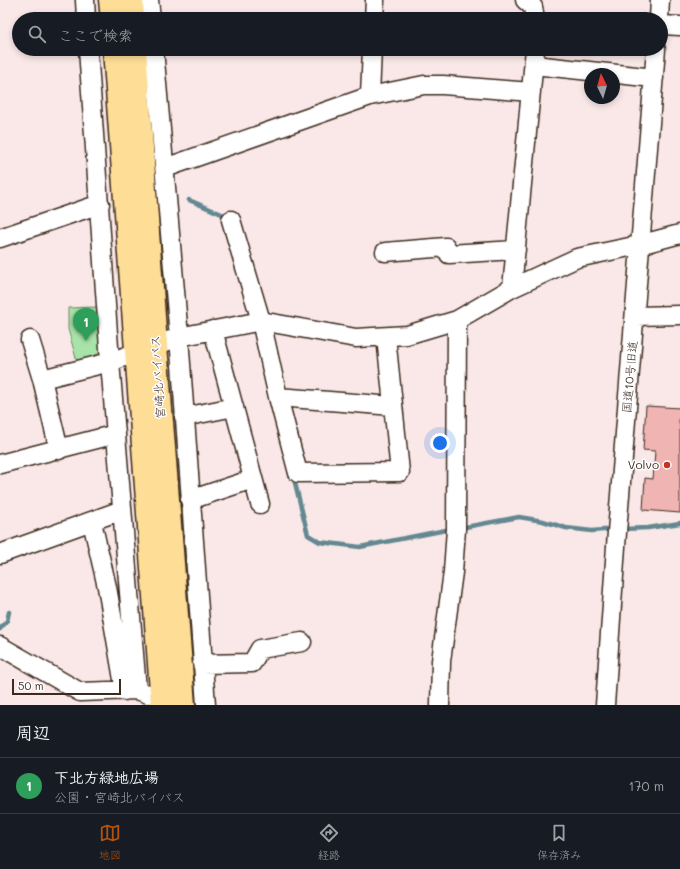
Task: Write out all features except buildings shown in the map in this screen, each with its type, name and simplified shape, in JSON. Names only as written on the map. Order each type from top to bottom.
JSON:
[{"type":"highway","points":[[110,0],[111,12]]},
{"type":"highway","points":[[132,0],[133,12]]},
{"type":"highway","name":"宮崎北バイパス","points":[[115,56],[184,705]]},
{"type":"highway","name":"宮崎北バイパス","points":[[135,56],[146,349],[162,702]]},
{"type":"street","points":[[85,0],[86,12]]},
{"type":"street","points":[[149,0],[150,12]]},
{"type":"street","points":[[374,12],[375,0]]},
{"type":"street","points":[[525,0],[533,7],[534,12]]},
{"type":"street","points":[[659,12],[660,0]]},
{"type":"street","points":[[668,25],[680,26]]},
{"type":"street","points":[[89,56],[122,510],[131,690]]},
{"type":"street","points":[[155,56],[179,337],[206,705]]},
{"type":"street","points":[[370,96],[372,56]]},
{"type":"street","name":"国道10号旧道","points":[[605,705],[617,532],[635,316],[639,245],[656,56]]},
{"type":"street","points":[[512,288],[535,57],[654,78]]},
{"type":"street","points":[[165,168],[370,96],[424,85],[443,85],[531,92]]},
{"type":"street","points":[[0,238],[100,204]]},
{"type":"street","points":[[231,220],[255,322],[278,397],[298,473],[400,472],[386,337]]},
{"type":"street","points":[[42,379],[110,362],[179,337],[255,322],[356,338],[407,335],[457,320],[512,288],[577,258],[639,245],[680,234]]},
{"type":"street","points":[[385,252],[446,247],[448,254],[516,250]]},
{"type":"street","points":[[635,316],[680,315]]},
{"type":"street","points":[[440,705],[441,661],[453,572],[456,526],[457,320]]},
{"type":"street","points":[[213,330],[260,504]]},
{"type":"street","points":[[30,340],[42,379],[59,450]]},
{"type":"street","points":[[278,397],[393,406]]},
{"type":"street","points":[[184,417],[234,407]]},
{"type":"street","points":[[0,464],[59,450],[116,434]]},
{"type":"street","points":[[190,500],[253,479]]},
{"type":"street","points":[[0,554],[122,510]]},
{"type":"street","points":[[92,522],[131,690]]},
{"type":"street","points":[[202,664],[252,663],[260,649],[302,642]]},
{"type":"street","points":[[0,646],[80,692],[131,690],[162,702]]},
{"type":"green space","points":[[98,307],[102,353],[77,362],[68,329],[68,308]]},
{"type":"waterway","points":[[189,200],[224,215],[225,221]]},
{"type":"waterway","points":[[293,475],[308,535],[320,542],[360,547],[451,529]]},
{"type":"waterway","points":[[460,528],[519,517],[543,521],[566,528],[592,531],[614,529]]},
{"type":"waterway","points":[[622,529],[648,528],[680,523]]},
{"type":"waterway","points":[[0,629],[7,621],[9,612]]},
{"type":"place","name":"下北方緑地広場","points":[[86,341]]},
{"type":"place","name":"Volvo","points":[[667,465]]}]
